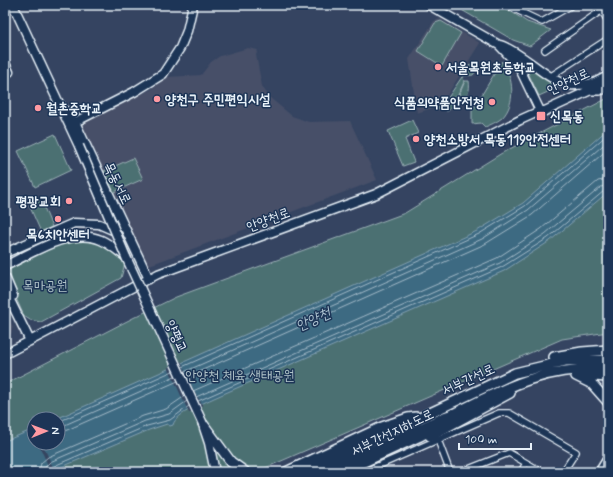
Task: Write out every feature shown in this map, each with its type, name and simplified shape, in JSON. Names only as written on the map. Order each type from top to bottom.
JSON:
[{"type":"highway","name":"서부간선지하도로","points":[[341,472],[452,419]]},
{"type":"main road","name":"목동서로","points":[[13,5],[79,146],[126,257]]},
{"type":"main road","points":[[75,122],[134,92],[163,74],[180,48],[187,31],[193,5]]},
{"type":"main road","points":[[429,5],[500,45],[510,48],[550,76],[569,85],[593,87],[600,90],[608,87]]},
{"type":"main road","points":[[500,45],[518,65],[540,111]]},
{"type":"main road","points":[[5,63],[9,72],[5,73]]},
{"type":"main road","name":"안양천로","points":[[593,87],[608,76]]},
{"type":"main road","name":"안양천로","points":[[5,354],[149,279],[181,264],[376,194],[540,111],[545,111],[593,87],[608,82]]},
{"type":"main road","name":"목동서로","points":[[58,102],[75,122],[149,279]]},
{"type":"main road","points":[[5,253],[74,223],[99,224],[115,231],[120,227],[122,220]]},
{"type":"main road","points":[[5,266],[71,236],[91,236],[109,244],[126,257]]},
{"type":"main road","name":"양평교","points":[[126,257],[203,424],[209,443],[215,472]]},
{"type":"main road","points":[[5,277],[25,320],[24,328]]},
{"type":"main road","points":[[5,290],[30,341]]},
{"type":"main road","points":[[529,368],[544,360],[564,355],[608,350]]},
{"type":"main road","name":"서부간선로","points":[[305,472],[496,381],[529,368],[569,360],[608,360]]},
{"type":"main road","name":"서부간선로","points":[[325,472],[444,416],[452,419],[508,387],[539,376],[570,369],[608,369]]},
{"type":"main road","points":[[573,375],[592,384],[608,402]]},
{"type":"main road","points":[[352,472],[427,437],[452,419],[525,386],[548,379],[573,375],[595,375],[608,377]]},
{"type":"main road","points":[[286,472],[382,427],[408,418],[422,417]]},
{"type":"main road","points":[[203,424],[231,462],[245,472]]},
{"type":"main road","points":[[600,472],[608,459]]},
{"type":"street","points":[[506,5],[542,22],[572,5]]},
{"type":"street","points":[[545,50],[600,8],[608,21]]},
{"type":"street","points":[[550,76],[608,40]]},
{"type":"street","points":[[364,472],[499,413],[505,412],[576,452],[563,472]]},
{"type":"street","points":[[438,440],[450,472]]},
{"type":"street","points":[[461,472],[509,453],[542,472]]},
{"type":"street","points":[[521,472],[526,463]]},
{"type":"shaded area","name":"서울목원초등학교","points":[[440,19],[480,43],[441,105],[417,113],[409,59],[434,21]]},
{"type":"shaded area","points":[[248,48],[258,50],[256,55],[262,86],[269,97],[292,116],[309,122],[350,121],[377,180],[147,266],[79,128],[82,121],[150,90],[167,77],[201,75],[211,62],[220,56]]},
{"type":"shaded area","points":[[5,310],[13,327],[11,334],[5,337]]},
{"type":"green space","points":[[453,5],[501,5],[527,22],[551,30],[530,46],[513,40]]},
{"type":"green space","points":[[441,21],[461,33],[442,66],[418,51],[435,23]]},
{"type":"green space","points":[[522,60],[561,86],[539,96]]},
{"type":"green space","points":[[502,61],[509,75],[512,90],[510,105],[507,112],[502,118],[485,127],[481,123],[472,124],[472,111]]},
{"type":"green space","points":[[470,65],[478,68],[473,75],[463,76],[464,82],[459,93],[447,106],[459,95],[465,81],[469,81],[468,93],[466,96],[448,111],[446,111],[447,107],[438,109],[438,107],[443,105]]},
{"type":"green space","name":"안양천 체육 생태공원","points":[[608,98],[608,332],[562,339],[256,472],[5,472],[5,384],[176,297],[405,213],[502,153]]},
{"type":"green space","points":[[412,120],[418,133],[405,139],[414,162],[403,166],[388,131]]},
{"type":"green space","points":[[55,134],[71,170],[35,187],[18,151]]},
{"type":"green space","points":[[133,158],[143,179],[114,192],[104,171]]},
{"type":"green space","points":[[41,200],[52,227],[41,232],[29,205]]},
{"type":"green space","name":"목마공원","points":[[74,240],[97,243],[113,253],[125,263],[121,278],[41,322],[30,320],[24,316],[7,278],[10,269],[64,242]]},
{"type":"water","name":"안양천","points":[[608,129],[608,192],[550,241],[504,271],[197,406],[179,416],[173,425],[170,426],[167,424],[149,430],[50,472],[5,472],[5,441],[26,432],[26,451],[66,451],[66,415],[477,231],[523,203]]},
{"type":"pier","points":[[181,361],[194,391],[203,406],[189,413],[168,367]]},
{"type":"pier","points":[[42,451],[46,451],[55,472],[51,472]]},
{"type":"place","name":"서울목원초등학교","points":[[438,67]]},
{"type":"place","name":"양천구 주민편익시설","points":[[157,99]]},
{"type":"place","name":"식품의약품안전청","points":[[492,102]]},
{"type":"place","name":"월촌중학교","points":[[38,108]]},
{"type":"place","name":"신목동","points":[[541,116]]},
{"type":"place","name":"양천소방서 목동119안전센터","points":[[416,139]]},
{"type":"place","name":"평광교회","points":[[69,201]]},
{"type":"place","name":"목6치안센터","points":[[58,219]]}]
